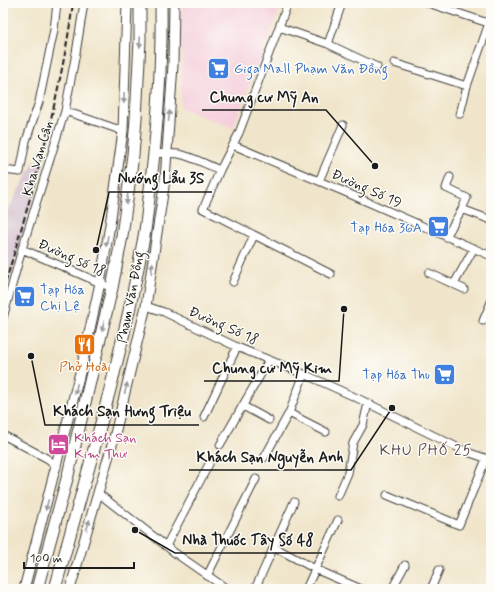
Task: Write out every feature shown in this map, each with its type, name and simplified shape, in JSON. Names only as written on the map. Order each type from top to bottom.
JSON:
[{"type":"highway","name":"Phạm Văn Đồng","points":[[37,589],[68,475],[112,288],[122,236],[133,155],[140,40],[140,3]]},
{"type":"highway","name":"Phạm Văn Đồng","points":[[55,589],[109,392],[133,294],[143,245],[157,132],[162,41],[161,3]]},
{"type":"main road","points":[[24,589],[84,361],[100,283],[110,225],[123,131],[127,3]]},
{"type":"main road","name":"Phạm Văn Đồng","points":[[70,589],[114,438],[146,306],[165,180],[172,71],[174,3]]},
{"type":"main road","points":[[57,467],[68,475]]},
{"type":"main road","points":[[84,482],[98,493]]},
{"type":"street","name":"Kha Vạn Cân","points":[[3,170],[20,172],[26,141],[39,102],[54,30],[57,3]]},
{"type":"street","name":"Kha Vạn Cân","points":[[3,318],[22,249],[65,111],[84,3]]},
{"type":"street","points":[[288,3],[239,133],[220,170],[203,209],[331,274]]},
{"type":"street","points":[[328,44],[342,3]]},
{"type":"street","points":[[428,3],[490,24],[467,86],[460,114]]},
{"type":"street","points":[[279,27],[328,44],[377,67]]},
{"type":"street","points":[[394,63],[467,86]]},
{"type":"street","points":[[65,111],[123,131]]},
{"type":"street","points":[[319,181],[343,125]]},
{"type":"street","name":"Đường Số 19","points":[[233,145],[491,256]]},
{"type":"street","points":[[154,153],[166,155],[178,154],[220,170]]},
{"type":"street","points":[[446,237],[467,198],[446,188],[450,177]]},
{"type":"street","points":[[462,209],[491,220]]},
{"type":"street","points":[[232,282],[254,235]]},
{"type":"street","points":[[454,284],[474,248]]},
{"type":"street","name":"Đường số 18","points":[[22,249],[112,288]]},
{"type":"street","points":[[429,273],[464,289]]},
{"type":"street","points":[[483,321],[491,302]]},
{"type":"street","name":"Đường Số 18","points":[[146,306],[164,312],[237,347],[304,374],[368,403],[467,452],[489,460]]},
{"type":"street","points":[[204,417],[237,347]]},
{"type":"street","points":[[220,445],[269,360]]},
{"type":"street","points":[[264,458],[289,413],[304,374]]},
{"type":"street","points":[[338,496],[348,473],[353,442],[363,425],[368,403]]},
{"type":"street","points":[[243,406],[270,420]]},
{"type":"street","points":[[289,413],[326,432]]},
{"type":"street","points":[[3,435],[48,459],[57,467]]},
{"type":"street","points":[[387,495],[459,525],[489,460]]},
{"type":"street","points":[[166,546],[209,464]]},
{"type":"street","points":[[207,576],[256,479]]},
{"type":"street","points":[[98,493],[166,546],[227,589]]},
{"type":"street","points":[[255,589],[294,502]]},
{"type":"street","points":[[306,589],[338,520]]},
{"type":"street","points":[[274,547],[316,569],[361,589]]},
{"type":"street","points":[[392,589],[405,565]]},
{"type":"street","points":[[431,589],[439,570]]},
{"type":"shaded area","name":"Giga Mall Phạm Văn Đồng","points":[[182,3],[282,3],[233,128],[181,108]]},
{"type":"shaded area","points":[[34,162],[43,164],[3,301],[3,219]]},
{"type":"railway","points":[[3,291],[53,112],[61,76],[73,3]]},
{"type":"place","name":"Giga Mall Phạm Văn Đồng","points":[[219,68]]},
{"type":"place","name":"Chung cư Mỹ An","points":[[375,166]]},
{"type":"place","name":"Tạp Hóa 36A","points":[[438,227]]},
{"type":"place","name":"Nướng Lẩu 3S","points":[[96,250]]},
{"type":"place","name":"Tạp Hóa Chị Lệ","points":[[25,297]]},
{"type":"place","name":"Chung cư Mỹ Kim","points":[[344,309]]},
{"type":"place","name":"Phở Hoài","points":[[85,344]]},
{"type":"place","name":"Khách Sạn Hưng Triệu","points":[[31,356]]},
{"type":"place","name":"Tạp Hóa Thu","points":[[445,374]]},
{"type":"place","name":"Khách Sạn Nguyễn Anh","points":[[392,408]]},
{"type":"place","name":"Khách Sạn Kim Thư","points":[[58,445]]},
{"type":"place","name":"Nhà Thuốc Tây Số 48","points":[[135,530]]},
{"type":"district","name":"KHU PHỐ 25","points":[[426,450]]}]
